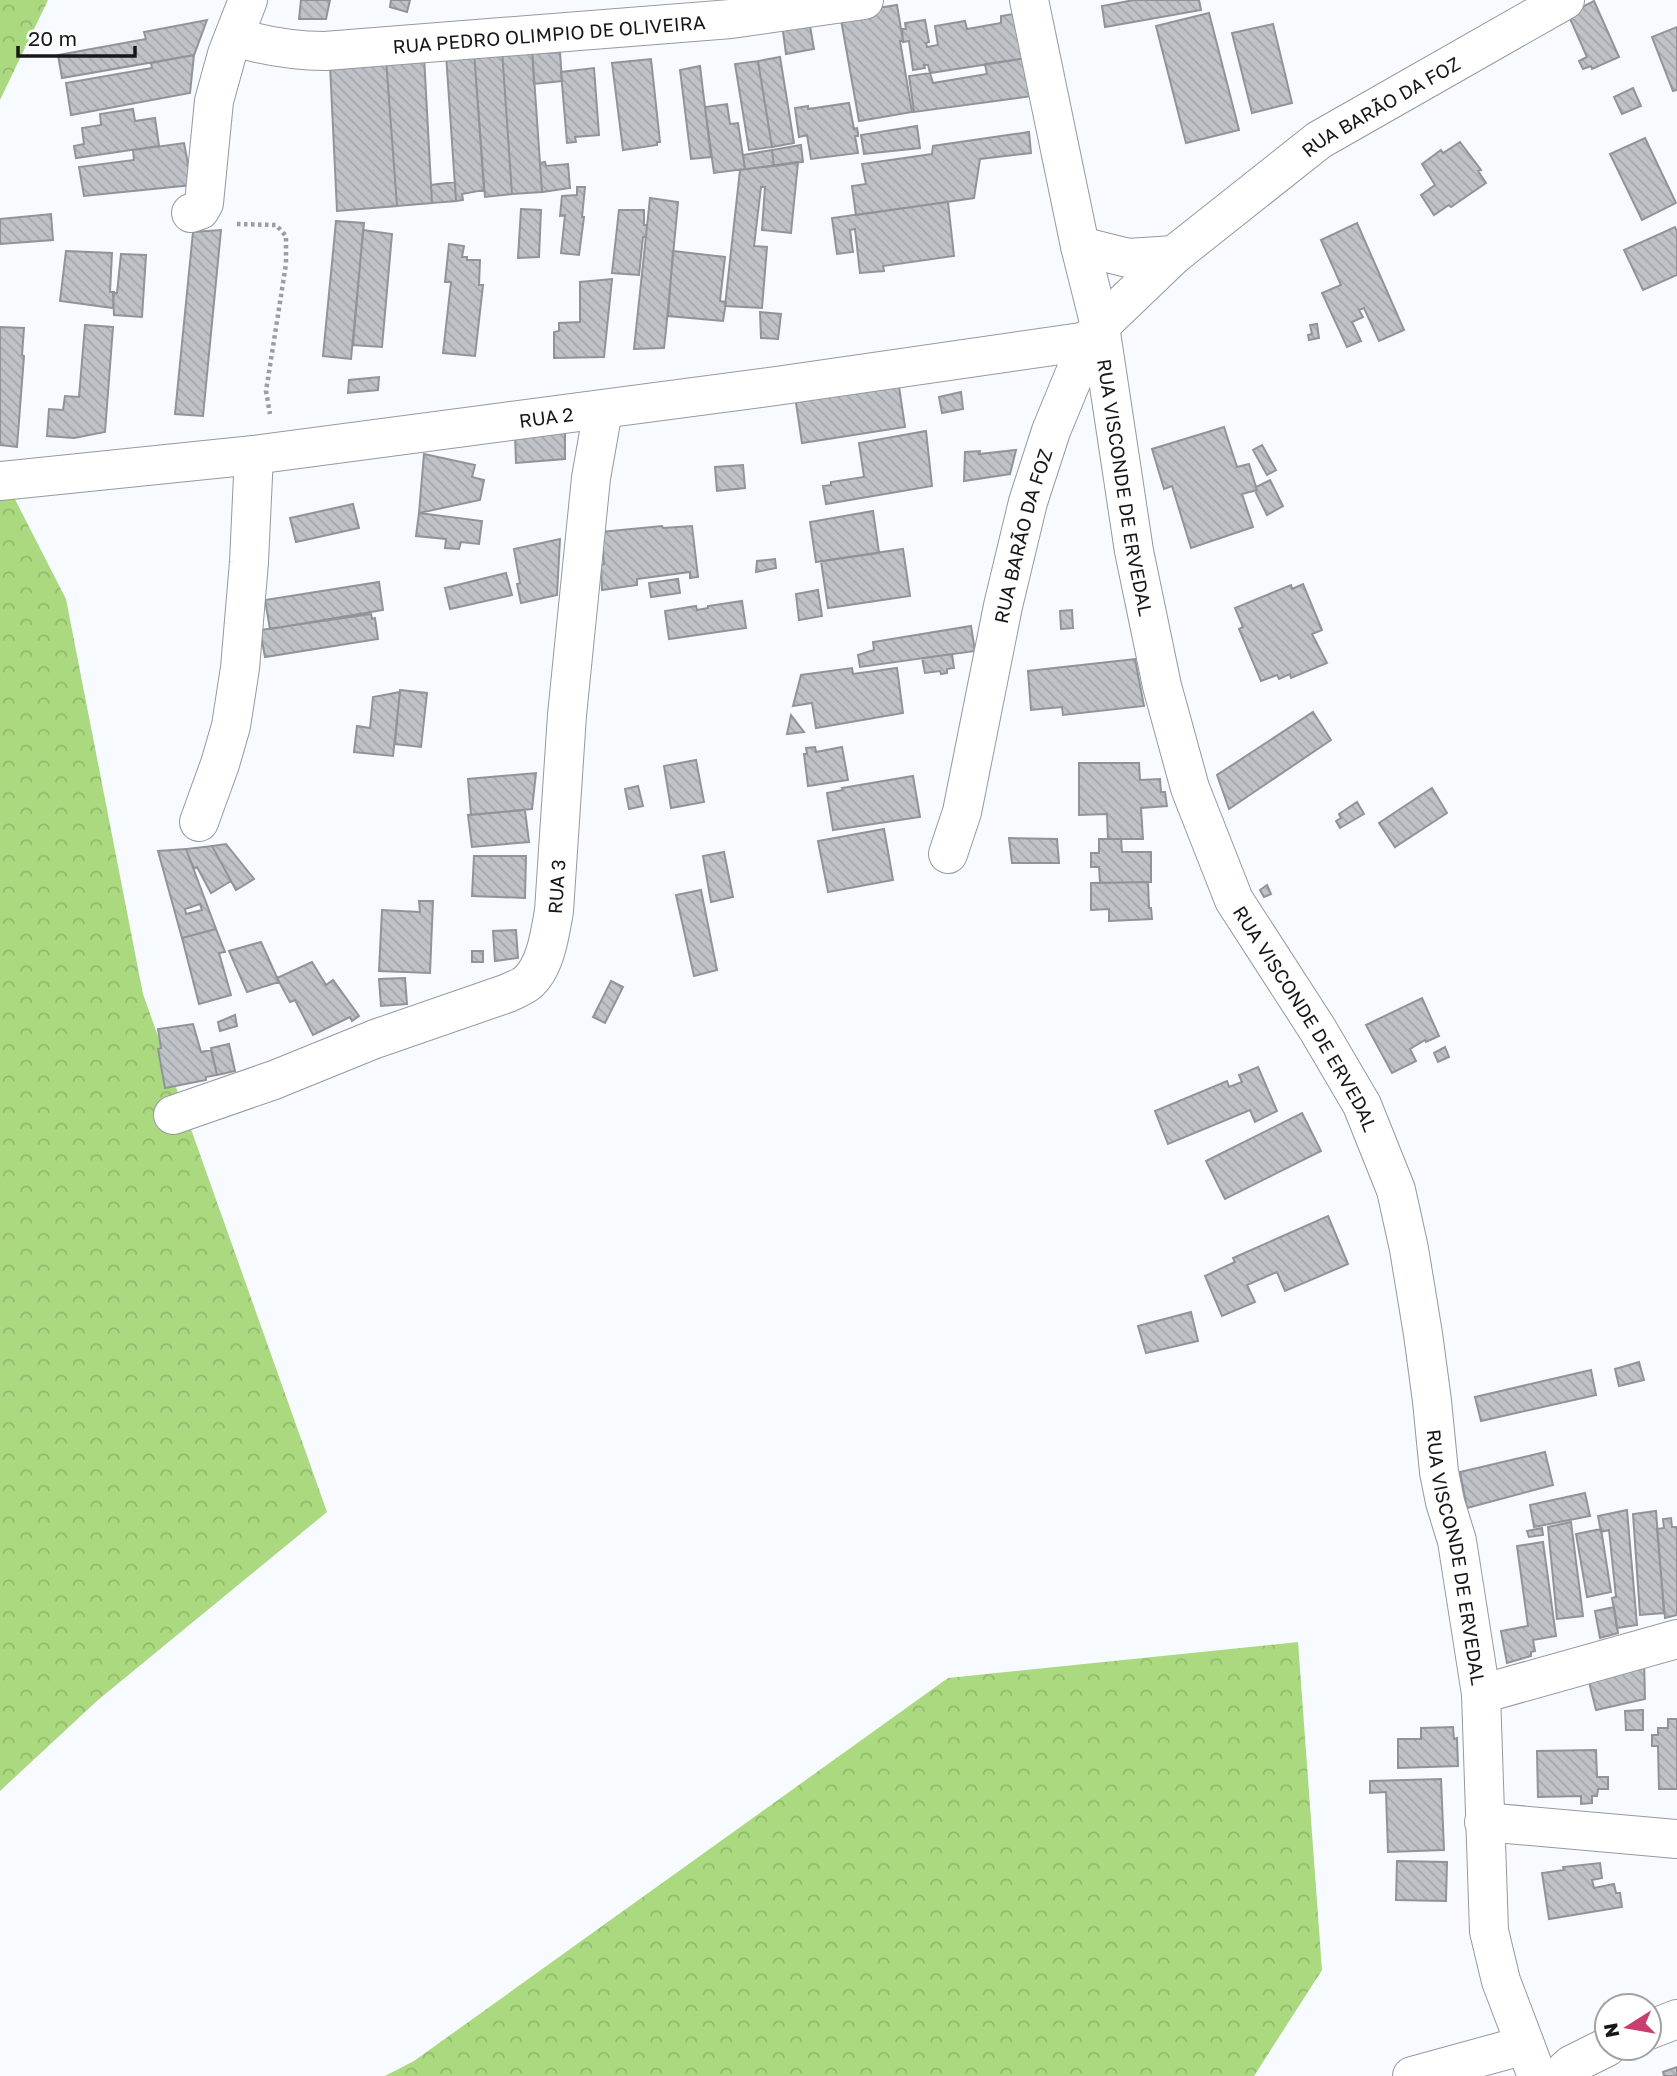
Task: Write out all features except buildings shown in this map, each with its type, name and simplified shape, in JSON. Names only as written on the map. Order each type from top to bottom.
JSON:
[{"type":"street","points":[[196,210],[205,198],[214,101],[226,54],[248,0]]},
{"type":"street","name":"RUA PEDRO OLIMPIO DE OLIVEIRA","points":[[234,37],[294,51],[325,51],[731,19],[864,0]]},
{"type":"street","name":"RUA VISCONDE DE ERVEDAL","points":[[1030,0],[1080,246],[1134,551],[1162,686],[1190,788],[1234,900],[1311,1019],[1356,1095],[1382,1151],[1396,1190],[1423,1334],[1439,1472],[1457,1541],[1481,1694],[1489,1931],[1501,1981],[1531,2061]]},
{"type":"street","name":"RUA BARÃO DA FOZ","points":[[948,854],[956,837],[962,811],[1003,606],[1028,502],[1051,431],[1094,333],[1174,256],[1319,141],[1565,0]]},
{"type":"street","points":[[1080,246],[1128,258],[1174,256]]},
{"type":"street","name":"RUA 2","points":[[0,481],[265,454],[603,410],[1094,333]]},
{"type":"street","name":"RUA 3","points":[[173,1115],[285,1076],[375,1039],[508,993],[528,982],[538,967],[549,941],[554,911],[568,704],[591,478],[603,410]]},
{"type":"street","points":[[199,822],[220,764],[233,714],[265,454]]},
{"type":"street","points":[[1481,1694],[1677,1639]]},
{"type":"street","points":[[1485,1822],[1677,1839]]},
{"type":"street","points":[[1559,2076],[1570,2065],[1593,2054]]},
{"type":"street","points":[[1412,2076],[1531,2061]]},
{"type":"path","points":[[196,210],[205,222],[276,225],[286,236],[286,264],[265,391],[265,454]]},
{"type":"green space","points":[[0,0],[48,0],[0,100]]},
{"type":"green space","points":[[0,470],[66,599],[143,994],[327,1512],[98,1700],[0,1791]]},
{"type":"green space","points":[[1298,1642],[1322,1970],[1254,2076],[385,2076],[414,2061],[948,1678]]}]
